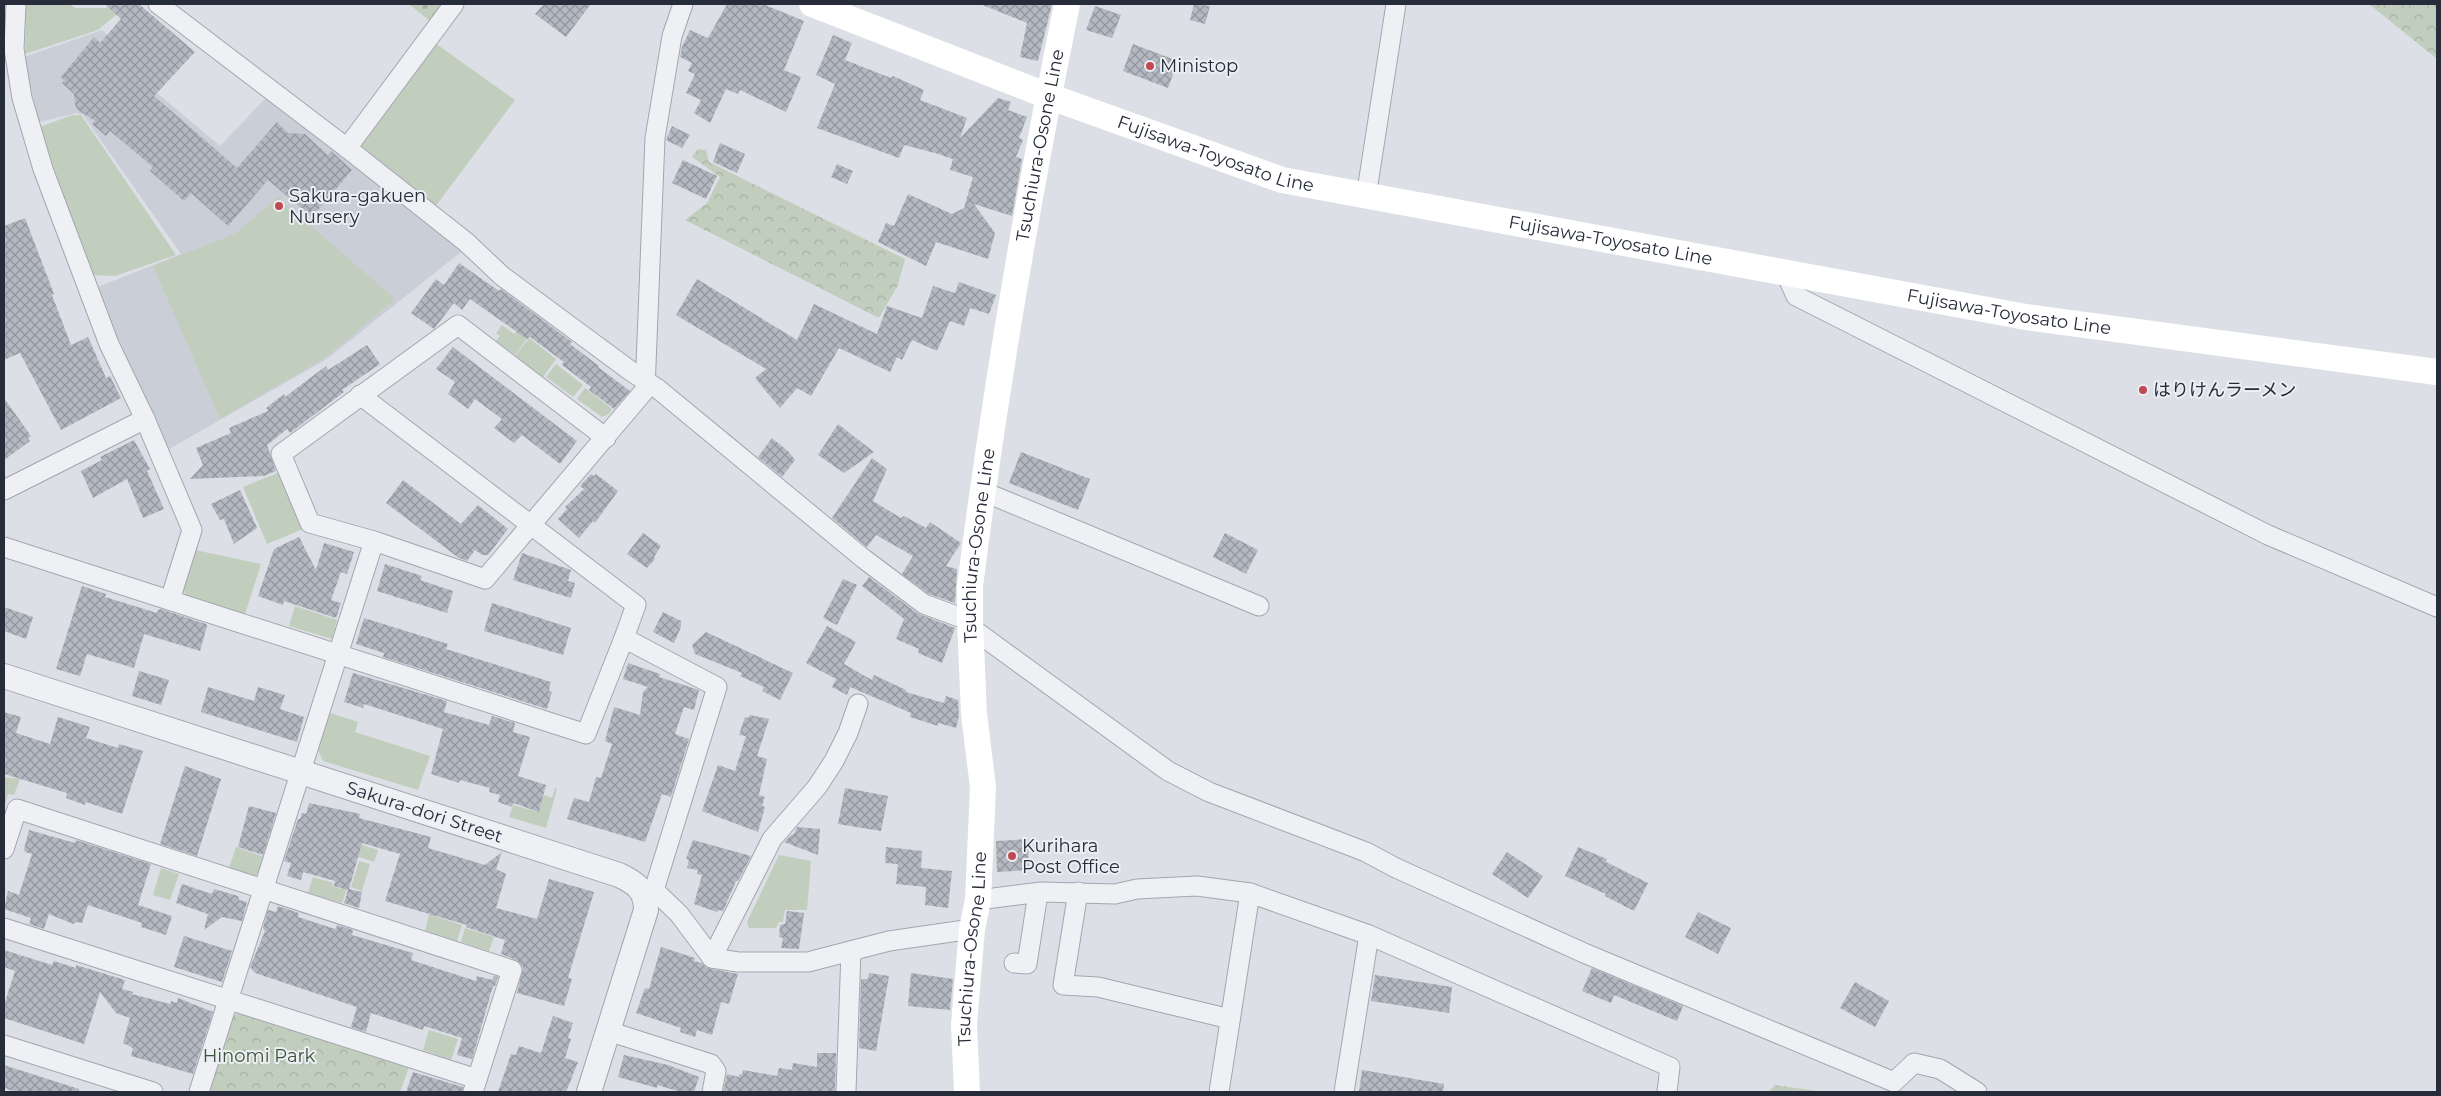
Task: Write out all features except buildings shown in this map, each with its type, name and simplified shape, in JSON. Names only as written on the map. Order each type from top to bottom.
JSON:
[{"type":"main road","name":"Fujisawa-Toyosato Line","points":[[812,4],[1048,96],[1282,180],[2026,318],[2437,372]]},
{"type":"main road","name":"Tsuchiura-Osone Line","points":[[966,1092],[964,1025],[972,930],[978,900],[983,787],[974,714],[970,586],[1006,330],[1048,96],[1067,4]]},
{"type":"street","points":[[16,4],[14,49],[22,98],[43,169],[109,344],[145,418],[192,530],[170,600]]},
{"type":"street","points":[[158,4],[347,148],[466,242],[502,276],[646,381],[864,560],[924,604],[970,624],[1168,770],[1209,792],[1366,852],[1396,868],[1584,953],[1894,1082],[1914,1063],[1940,1068],[1977,1092]]},
{"type":"street","points":[[347,148],[454,4]]},
{"type":"street","points":[[606,438],[458,325],[280,454],[310,523],[374,541],[485,579],[532,526],[606,438],[645,390],[655,138],[672,36],[683,4]]},
{"type":"street","points":[[1366,197],[1396,4]]},
{"type":"street","points":[[1786,274],[1796,296],[2268,535],[2437,607]]},
{"type":"street","points":[[4,547],[586,734],[636,605],[360,395]]},
{"type":"street","points":[[4,490],[145,418]]},
{"type":"street","points":[[982,491],[1259,606]]},
{"type":"street","points":[[199,1092],[374,541]]},
{"type":"street","points":[[589,1092],[643,921],[649,892],[717,687],[624,638]]},
{"type":"street","name":"Sakura-dori Street","points":[[4,676],[620,875],[649,892]]},
{"type":"street","points":[[712,958],[772,840],[818,787],[834,761],[848,733],[858,704]]},
{"type":"street","points":[[4,849],[17,809],[512,970],[475,1086],[228,1000],[4,928]]},
{"type":"street","points":[[978,900],[1038,893],[1078,892],[1116,894],[1137,889],[1197,886],[1250,893],[1369,935],[1670,1067],[1667,1092]]},
{"type":"street","points":[[649,892],[680,914],[712,958],[738,962],[808,962],[889,941],[972,930]]},
{"type":"street","points":[[1078,892],[1063,985],[1098,987],[1230,1019]]},
{"type":"street","points":[[1014,963],[1027,964],[1038,893]]},
{"type":"street","points":[[1219,1092],[1250,893]]},
{"type":"street","points":[[1344,1092],[1369,935]]},
{"type":"street","points":[[846,1092],[851,951]]},
{"type":"street","points":[[608,1031],[711,1064],[716,1071],[712,1092]]},
{"type":"street","points":[[4,1045],[153,1092]]},
{"type":"shaded area","name":"Sakura-gakuen Nursery","points":[[102,30],[155,80],[150,87],[220,146],[269,95],[462,251],[327,359],[169,449],[95,288],[181,254],[83,115],[77,113],[39,122],[24,57]]},
{"type":"green space","points":[[26,4],[70,4],[75,8],[106,8],[111,4],[129,4],[98,30],[25,54]]},
{"type":"green space","points":[[409,4],[444,4],[431,22]]},
{"type":"green space","points":[[2369,4],[2437,4],[2437,59]]},
{"type":"green space","points":[[435,43],[515,100],[435,207],[362,149],[362,140]]},
{"type":"green space","points":[[72,115],[81,115],[176,255],[115,276],[91,275],[40,127]]},
{"type":"green space","points":[[698,149],[706,150],[709,162],[905,259],[898,285],[879,318],[685,220],[707,203],[720,177],[692,157]]},
{"type":"green space","points":[[278,197],[395,299],[326,357],[220,419],[153,266],[235,234]]},
{"type":"green space","points":[[502,325],[514,334],[517,331],[529,336],[515,355],[496,341],[500,336],[496,333]]},
{"type":"green space","points":[[529,338],[556,359],[543,377],[515,356]]},
{"type":"green space","points":[[556,364],[583,385],[573,397],[546,377]]},
{"type":"green space","points":[[585,388],[612,409],[609,414],[602,417],[577,399]]},
{"type":"green space","points":[[280,472],[303,529],[267,544],[243,487]]},
{"type":"green space","points":[[195,550],[261,564],[245,614],[188,599],[183,589]]},
{"type":"green space","points":[[295,606],[337,620],[332,639],[289,626]]},
{"type":"green space","points":[[330,713],[358,722],[355,732],[430,756],[418,790],[323,761],[318,750]]},
{"type":"green space","points":[[4,777],[20,779],[14,795],[8,794],[4,808]]},
{"type":"green space","points":[[555,788],[557,789],[546,828],[509,817],[513,805],[539,812],[544,795],[552,798]]},
{"type":"green space","points":[[347,840],[378,850],[374,862],[334,849]]},
{"type":"green space","points":[[236,847],[264,857],[260,872],[254,876],[229,868]]},
{"type":"green space","points":[[779,855],[811,861],[807,910],[785,910],[783,922],[779,922],[776,928],[749,928],[747,922]]},
{"type":"green space","points":[[359,861],[370,864],[362,891],[351,887]]},
{"type":"green space","points":[[161,868],[179,874],[170,900],[153,895]]},
{"type":"green space","points":[[313,877],[333,883],[332,886],[341,889],[342,886],[347,888],[342,903],[308,893]]},
{"type":"green space","points":[[430,911],[434,913],[434,916],[462,925],[457,941],[425,931]]},
{"type":"green space","points":[[465,928],[494,937],[489,951],[461,942]]},
{"type":"green space","name":"Hinomi Park","points":[[239,1012],[409,1067],[400,1092],[208,1092],[233,1017]]},
{"type":"green space","points":[[429,1030],[458,1039],[451,1060],[423,1050]]},
{"type":"green space","points":[[1775,1085],[1824,1092],[1769,1092]]},
{"type":"place","name":"Ministop","points":[[1150,66]]},
{"type":"place","name":"Sakura-gakuen Nursery","points":[[279,206]]},
{"type":"place","name":"はりけんラーメン","points":[[2143,390]]},
{"type":"place","name":"Kurihara Post Office","points":[[1012,856]]}]
